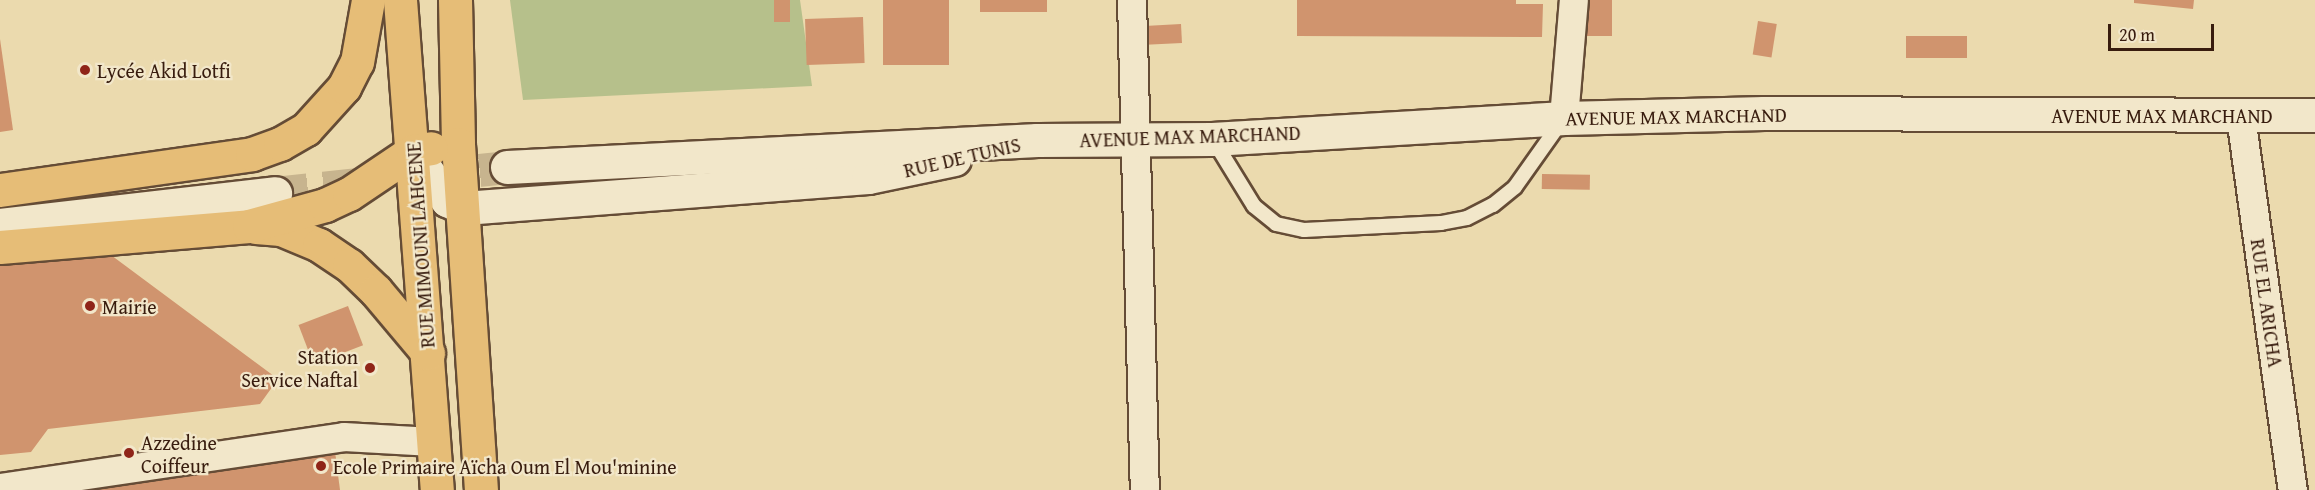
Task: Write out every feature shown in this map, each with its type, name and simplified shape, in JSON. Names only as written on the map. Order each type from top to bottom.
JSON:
[{"type":"main road","points":[[0,190],[252,154],[280,144],[306,129],[344,87],[357,62],[368,0]]},
{"type":"main road","name":"RUE MIMOUNI LAHCENE","points":[[400,0],[437,490]]},
{"type":"main road","points":[[455,0],[458,144],[481,490]]},
{"type":"main road","name":"AVENUE MAX MARCHAND","points":[[1037,140],[1212,139],[1564,118],[1764,113],[2241,117],[2315,115]]},
{"type":"main road","name":"RUE DE TUNIS","points":[[507,167],[1037,140]]},
{"type":"main road","name":"RUE DE TUNIS","points":[[464,208],[868,177],[1037,140]]},
{"type":"main road","points":[[0,247],[249,226],[325,205],[349,194],[413,151],[458,144]]},
{"type":"main road","points":[[413,151],[447,200],[464,208]]},
{"type":"main road","points":[[0,225],[274,193]]},
{"type":"main road","points":[[249,226],[281,230],[319,245],[349,265],[376,291],[428,354]]},
{"type":"street","points":[[1132,0],[1133,138],[1145,490]]},
{"type":"street","points":[[1564,118],[1574,0]]},
{"type":"street","name":"RUE EL ARICHA","points":[[2241,117],[2293,490]]},
{"type":"street","points":[[0,488],[344,437],[433,442]]},
{"type":"lane","points":[[1212,139],[1254,207],[1276,224],[1304,230],[1441,223],[1467,218],[1508,193],[1564,118]]},
{"type":"green space","points":[[510,0],[800,0],[812,86],[523,100]]},
{"type":"building","points":[[774,0],[790,0],[790,22],[774,22]]},
{"type":"building","points":[[883,0],[949,0],[949,65],[883,65]]},
{"type":"building","points":[[980,0],[1047,0],[1047,12],[980,12]]},
{"type":"building","points":[[1297,0],[1516,0],[1516,4],[1543,4],[1542,37],[1297,36]]},
{"type":"building","points":[[1581,0],[1612,0],[1612,36],[1581,36]]},
{"type":"building","points":[[2134,0],[2194,0],[2193,9],[2134,3]]},
{"type":"building","points":[[863,17],[865,63],[807,65],[805,19]]},
{"type":"building","points":[[1758,21],[1777,24],[1771,58],[1753,55]]},
{"type":"building","points":[[1181,24],[1182,43],[1141,45],[1140,26]]},
{"type":"building","points":[[1906,36],[1967,36],[1967,58],[1906,58]]},
{"type":"building","points":[[0,39],[13,130],[0,132]]},
{"type":"building","points":[[1542,174],[1590,175],[1590,190],[1542,189]]},
{"type":"building","name":"Mairie","points":[[57,215],[278,379],[260,404],[48,429],[31,452],[0,455],[0,234]]},
{"type":"building","points":[[348,306],[363,345],[314,364],[299,325]]},
{"type":"building","points":[[333,436],[340,490],[85,490],[82,467]]},
{"type":"tunnel","points":[[431,175],[507,167]]},
{"type":"tunnel","points":[[275,193],[368,183]]},
{"type":"place","name":"Lycée Akid Lotfi","points":[[85,70]]},
{"type":"place","name":"Mairie","points":[[90,306]]},
{"type":"place","name":"Station Service Naftal","points":[[370,368]]},
{"type":"place","name":"Azzedine Coiffeur","points":[[129,453]]},
{"type":"place","name":"Ecole Primaire Aïcha Oum El Mou'minine","points":[[321,466]]}]
